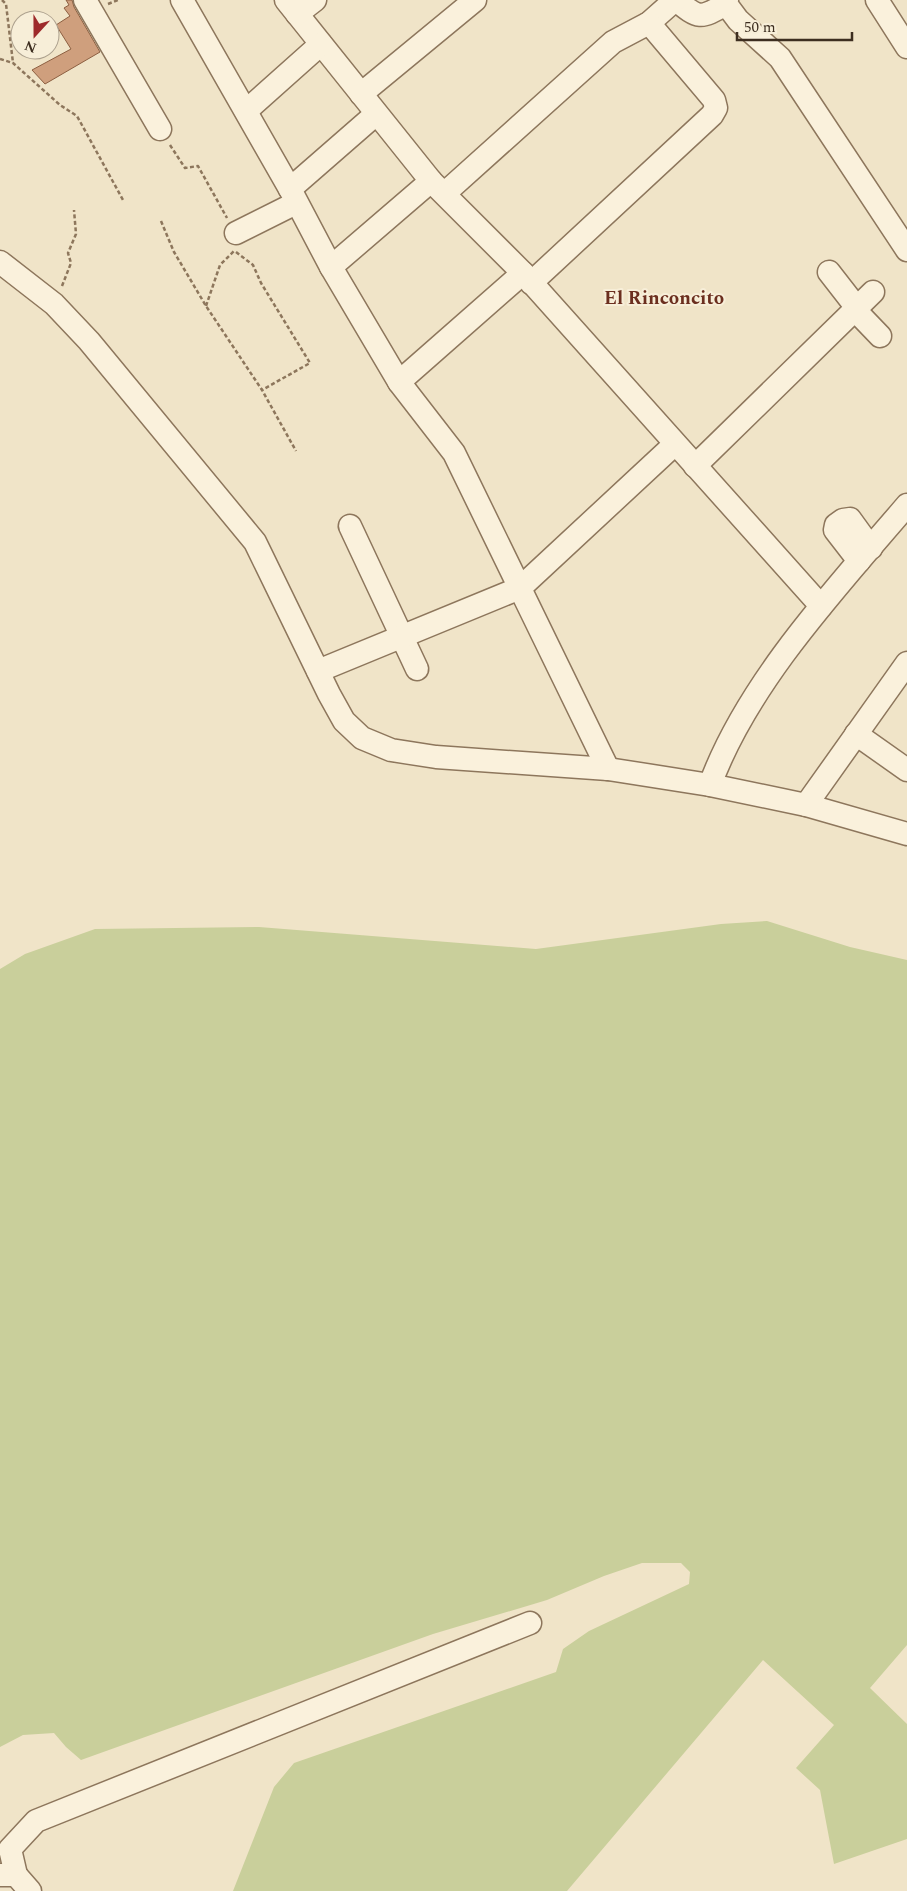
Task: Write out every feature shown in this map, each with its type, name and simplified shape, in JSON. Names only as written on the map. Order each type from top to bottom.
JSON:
[{"type":"street","points":[[85,0],[160,129]]},
{"type":"street","points":[[315,0],[291,7],[376,114],[438,187],[527,278],[821,606]]},
{"type":"street","points":[[362,94],[475,0]]},
{"type":"street","points":[[331,267],[438,187],[612,42],[649,23],[675,0],[692,14],[701,16],[708,14],[726,2],[738,20],[780,58],[907,250]]},
{"type":"street","points":[[876,0],[907,47]]},
{"type":"street","points":[[187,2],[331,267],[399,382],[454,453],[608,769]]},
{"type":"street","points":[[399,382],[527,278],[712,115],[716,108],[714,100],[649,23]]},
{"type":"street","points":[[246,111],[321,44]]},
{"type":"street","points":[[236,233],[293,196],[376,114]]},
{"type":"street","points":[[1,263],[54,304],[89,341],[255,542],[344,721],[362,738],[391,750],[436,757],[608,769],[710,786],[806,805],[907,834]]},
{"type":"street","points":[[829,272],[856,309],[880,336]]},
{"type":"street","points":[[695,466],[873,292]]},
{"type":"street","points":[[318,671],[520,588],[676,444]]},
{"type":"street","points":[[710,786],[719,761],[733,734],[766,679],[821,606],[907,505]]},
{"type":"street","points":[[350,526],[417,669]]},
{"type":"street","points":[[806,805],[856,734],[905,670]]},
{"type":"street","points":[[856,734],[907,770]]},
{"type":"street","points":[[15,1880],[10,1849],[36,1821],[530,1623]]},
{"type":"path","points":[[2,0],[6,4],[13,63]]},
{"type":"path","points":[[0,59],[13,63],[60,105],[77,116],[123,200]]},
{"type":"path","points":[[160,129],[185,168],[198,166],[236,233]]},
{"type":"path","points":[[54,304],[71,263],[68,253],[76,234],[74,210]]},
{"type":"path","points":[[161,222],[174,252],[240,360],[262,390],[296,451]]},
{"type":"path","points":[[206,306],[220,265],[234,251],[253,265],[260,282],[310,363],[262,390]]},
{"type":"green space","points":[[767,921],[850,947],[907,960],[907,1645],[870,1688],[907,1724],[907,1839],[834,1864],[820,1790],[796,1768],[834,1725],[763,1660],[567,1891],[233,1891],[274,1787],[294,1763],[556,1672],[563,1649],[589,1631],[689,1584],[690,1572],[681,1563],[642,1563],[604,1576],[547,1600],[433,1634],[81,1760],[54,1733],[23,1735],[0,1747],[0,969],[25,954],[95,929],[259,927],[536,949],[721,924]]},
{"type":"building","points":[[66,0],[72,0],[74,7],[100,52],[45,84],[32,70],[51,60],[60,60],[60,55],[71,49],[60,31],[60,22],[70,16],[64,8],[69,5]]},
{"type":"district","name":"El Rinconcito","points":[[664,298]]}]
